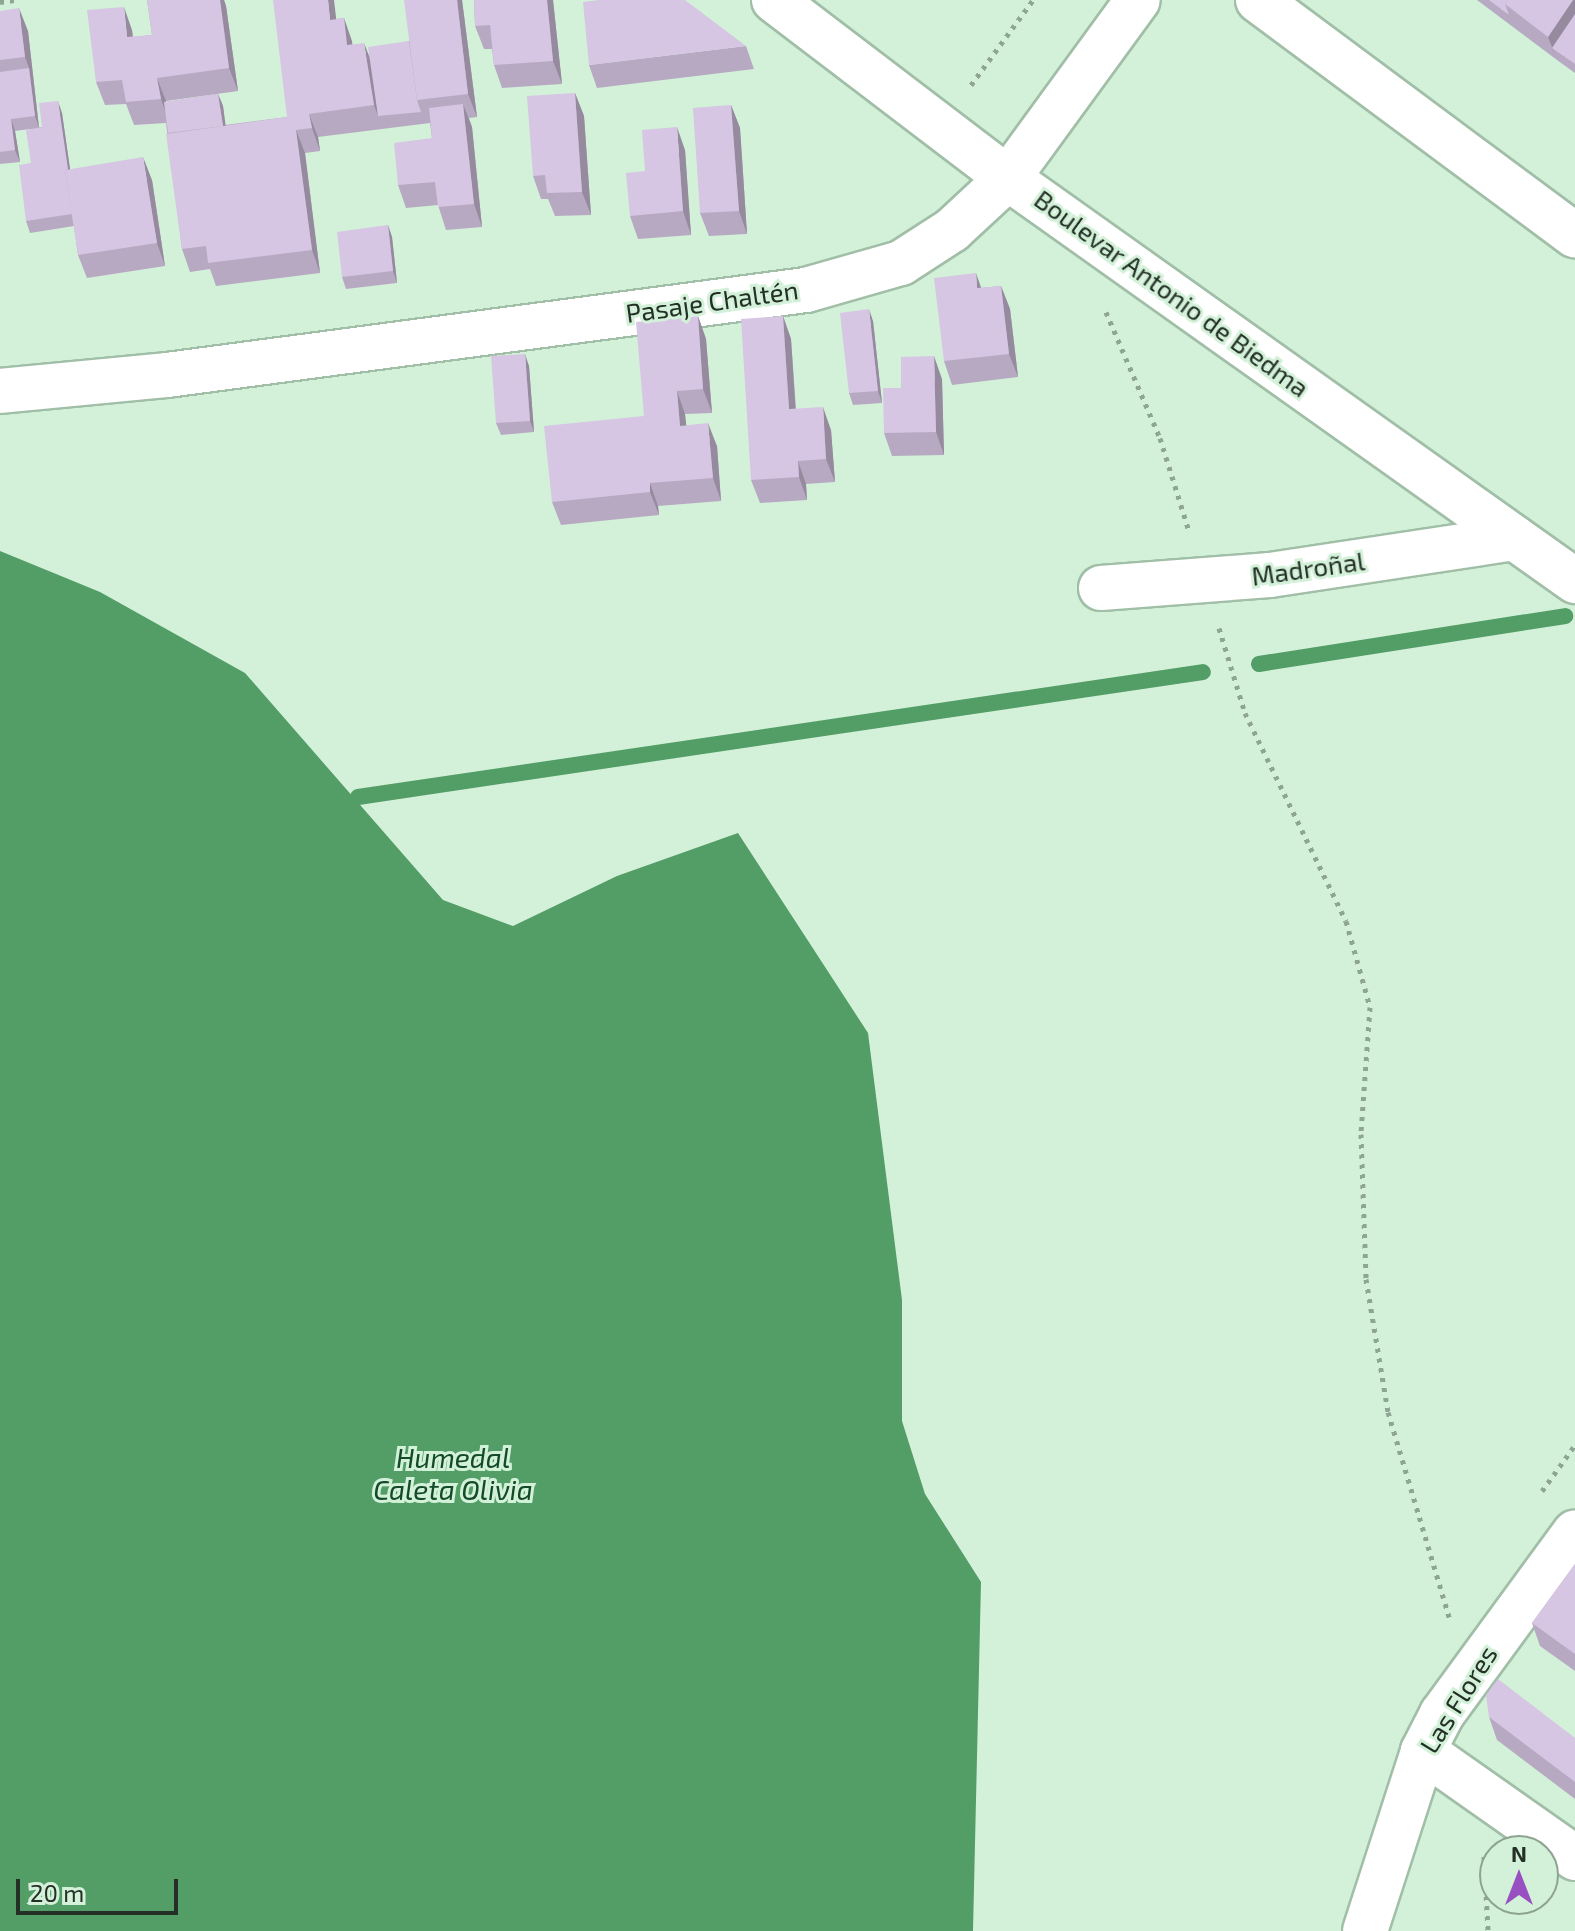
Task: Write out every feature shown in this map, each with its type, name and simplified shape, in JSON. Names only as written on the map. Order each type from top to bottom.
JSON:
[{"type":"street","name":"Boulevar Antonio de Biedma","points":[[774,0],[1008,178],[1575,581]]},
{"type":"street","name":"Pasaje Chaltén","points":[[0,391],[167,375],[806,290],[901,263],[952,230],[1008,178],[1138,0]]},
{"type":"street","points":[[1258,0],[1575,235]]},
{"type":"street","name":"Madroñal","points":[[1101,588],[1270,575],[1514,538]]},
{"type":"street","name":"Las Flores","points":[[1365,1931],[1423,1751],[1469,1672],[1575,1532]]},
{"type":"street","points":[[1423,1751],[1575,1858]]},
{"type":"path","points":[[0,2],[14,0]]},
{"type":"path","points":[[941,126],[1033,0]]},
{"type":"path","points":[[1102,299],[1160,438],[1245,713],[1346,921],[1370,1007],[1361,1134],[1366,1279],[1388,1412],[1422,1534],[1469,1672]]},
{"type":"water","name":"Humedal Caleta Olivia","points":[[0,551],[100,592],[245,673],[443,900],[513,926],[617,876],[738,833],[868,1033],[902,1300],[902,1421],[925,1494],[981,1582],[973,1931],[0,1931]]},
{"type":"building","points":[[147,0],[220,0],[229,68],[157,78],[161,99],[126,102],[122,80],[96,82],[87,10],[124,7],[127,37],[152,35]]},
{"type":"building","points":[[273,0],[328,0],[330,20],[344,18],[347,45],[364,43],[374,105],[309,114],[312,128],[296,130],[312,250],[208,263],[206,246],[182,249],[166,134],[287,117]]},
{"type":"building","points":[[404,0],[457,0],[468,94],[417,100]]},
{"type":"building","points":[[474,0],[547,0],[553,61],[494,65],[490,25],[475,26]]},
{"type":"building","points":[[685,0],[746,46],[589,65],[583,2]]},
{"type":"building","points":[[1489,0],[1507,0],[1505,4],[1509,15]]},
{"type":"building","points":[[1507,0],[1573,0],[1548,37],[1505,4]]},
{"type":"building","points":[[19,8],[25,57],[0,60],[0,11]]},
{"type":"building","points":[[1575,14],[1575,64],[1552,48]]},
{"type":"building","points":[[409,41],[421,112],[378,116],[368,47]]},
{"type":"building","points":[[29,68],[35,116],[11,119],[15,150],[0,152],[0,72]]},
{"type":"building","points":[[575,93],[582,192],[547,193],[545,175],[533,176],[527,96]]},
{"type":"building","points":[[218,94],[223,126],[168,133],[164,102]]},
{"type":"building","points":[[58,101],[72,214],[26,221],[19,165],[31,163],[26,130],[42,127],[39,103]]},
{"type":"building","points":[[463,104],[474,204],[438,207],[435,182],[398,185],[394,143],[432,138],[429,108]]},
{"type":"building","points":[[731,105],[739,211],[700,213],[693,108]]},
{"type":"building","points":[[677,127],[683,211],[630,216],[626,173],[645,171],[642,130]]},
{"type":"building","points":[[143,157],[157,243],[78,255],[65,170]]},
{"type":"building","points":[[388,225],[393,271],[342,277],[337,232]]},
{"type":"building","points":[[976,273],[977,288],[1001,286],[1009,354],[944,361],[934,278]]},
{"type":"building","points":[[869,309],[878,391],[849,393],[840,313]]},
{"type":"building","points":[[698,316],[703,389],[677,391],[680,426],[708,423],[713,478],[650,483],[650,492],[552,502],[544,426],[644,416],[636,322]]},
{"type":"building","points":[[783,316],[789,409],[823,407],[826,459],[798,461],[799,477],[751,480],[741,319]]},
{"type":"building","points":[[525,354],[530,421],[496,423],[491,356]]},
{"type":"building","points":[[934,356],[936,432],[884,433],[883,388],[901,388],[901,357]]},
{"type":"building","points":[[1575,1564],[1575,1654],[1532,1623]]},
{"type":"building","points":[[1498,1679],[1575,1738],[1575,1782],[1489,1717],[1486,1695]]},
{"type":"waterway","points":[[1259,664],[1565,616]]},
{"type":"waterway","points":[[358,797],[1203,672]]}]
